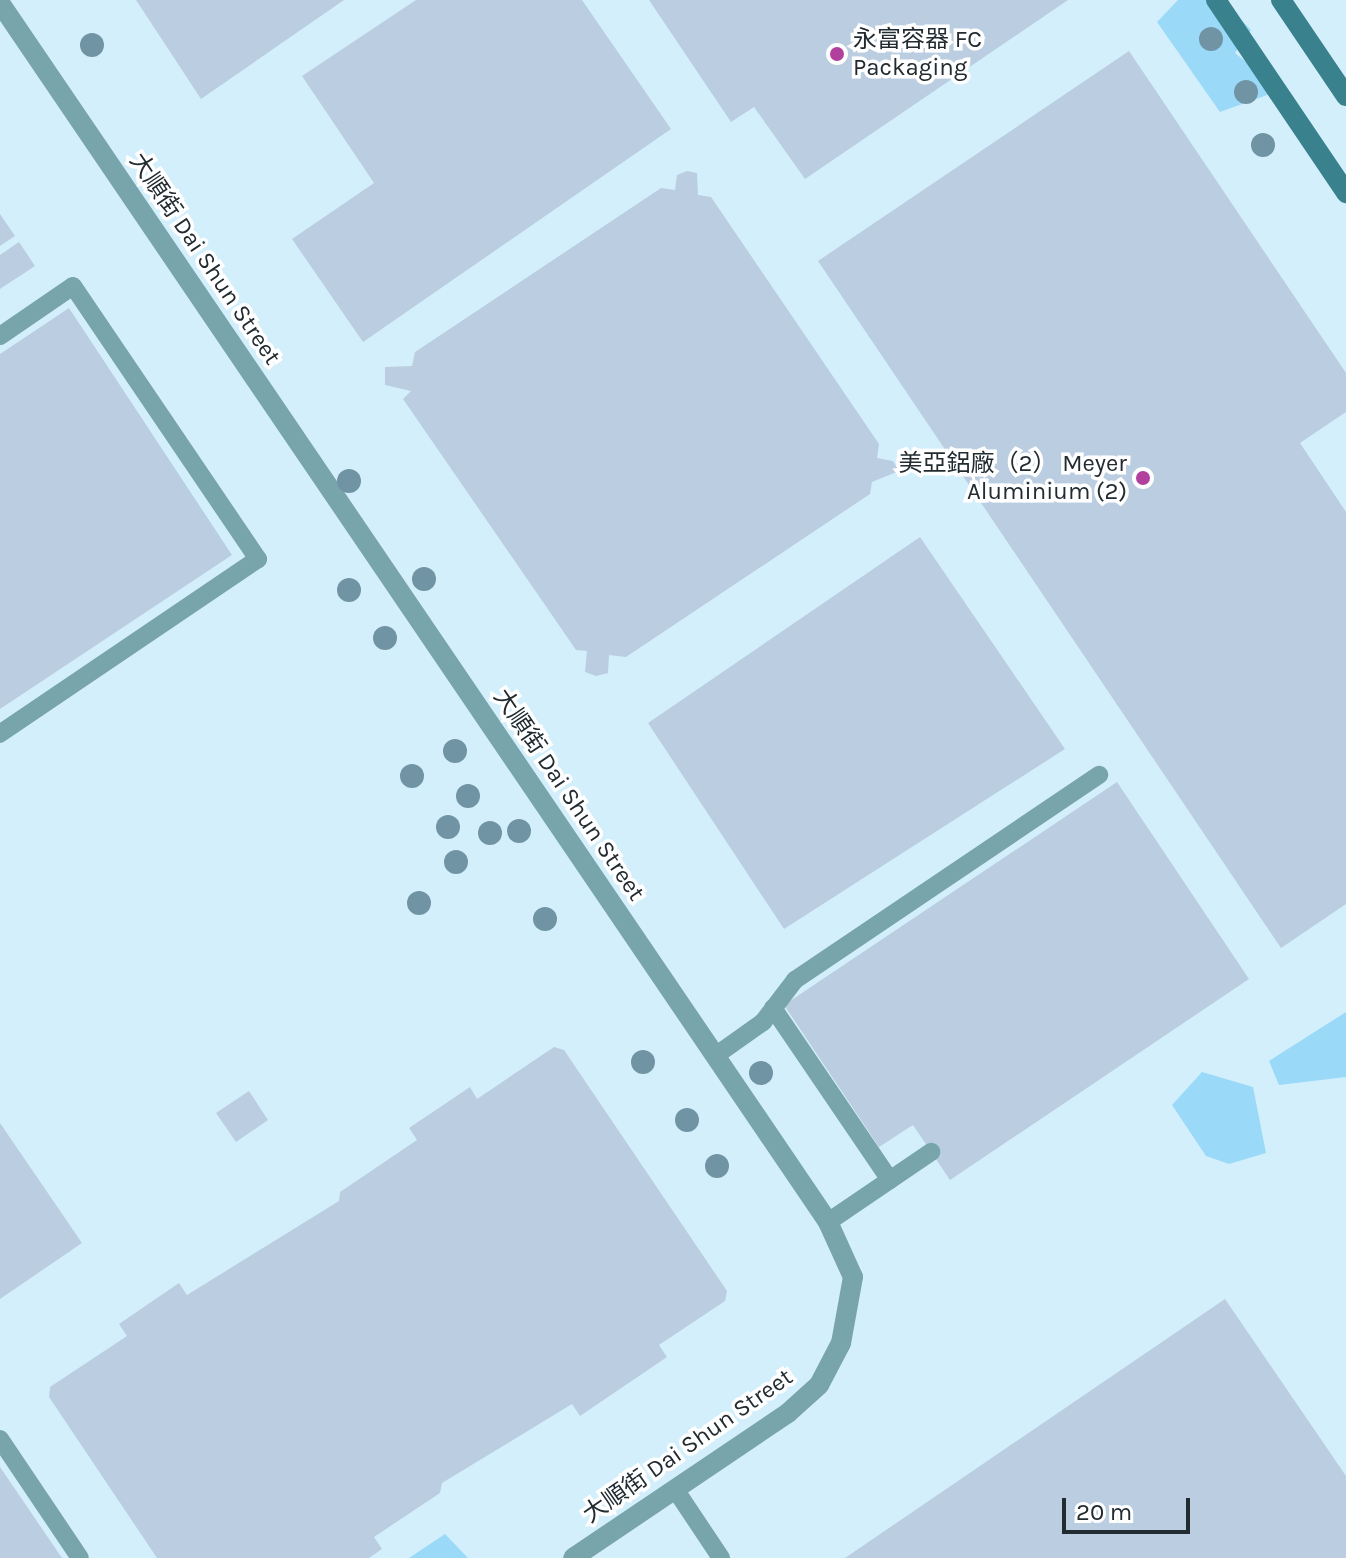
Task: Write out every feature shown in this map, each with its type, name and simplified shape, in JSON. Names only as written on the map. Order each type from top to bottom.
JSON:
[{"type":"street","points":[[1216,0],[1346,193]]},
{"type":"street","points":[[1281,0],[1346,96]]},
{"type":"street","name":"大順街 Dai Shun Street","points":[[0,3],[828,1222],[853,1277],[841,1343],[819,1385],[788,1413],[573,1558]]},
{"type":"lane","points":[[0,336],[73,286],[258,559],[0,734]]},
{"type":"lane","points":[[715,1056],[763,1022],[795,980],[1099,775]]},
{"type":"lane","points":[[773,1008],[890,1180]]},
{"type":"lane","points":[[828,1222],[931,1152]]},
{"type":"lane","points":[[0,1439],[80,1558]]},
{"type":"lane","points":[[675,1489],[721,1558]]},
{"type":"shaded area","points":[[1178,0],[1222,0],[1251,30],[1235,53],[1281,90],[1220,112],[1157,22]]},
{"type":"shaded area","points":[[1346,1012],[1346,1077],[1279,1085],[1269,1061]]},
{"type":"shaded area","points":[[1202,1072],[1253,1087],[1266,1153],[1229,1164],[1206,1156],[1172,1105]]},
{"type":"shaded area","points":[[445,1534],[468,1558],[409,1558]]},
{"type":"building","points":[[136,0],[344,0],[201,99]]},
{"type":"building","points":[[416,0],[582,0],[671,129],[363,342],[292,239],[374,183],[302,76]]},
{"type":"building","name":"永富容器 FC Packaging","points":[[649,0],[1068,0],[805,179],[754,107],[731,122]]},
{"type":"building","name":"美亞鋁廠（2） Meyer Aluminium (2)","points":[[1129,51],[1346,373],[1346,412],[1300,443],[1346,512],[1346,904],[1281,948],[818,261]]},
{"type":"building","points":[[687,171],[697,173],[698,195],[711,197],[879,444],[877,458],[893,461],[899,471],[872,482],[870,494],[626,657],[609,655],[608,673],[596,676],[585,672],[587,651],[576,650],[403,399],[411,391],[385,385],[385,367],[412,366],[415,352],[661,188],[675,190],[677,175]]},
{"type":"building","points":[[0,214],[15,236],[0,246]]},
{"type":"building","points":[[19,242],[35,266],[0,289],[0,255]]},
{"type":"building","points":[[69,308],[232,555],[0,709],[0,354]]},
{"type":"building","points":[[920,537],[1065,749],[784,929],[648,723]]},
{"type":"building","points":[[1117,782],[1249,979],[950,1180],[913,1125],[879,1147],[784,1005]]},
{"type":"building","points":[[554,1047],[564,1050],[727,1291],[725,1301],[659,1345],[667,1357],[580,1416],[572,1404],[442,1483],[440,1493],[374,1537],[382,1549],[369,1558],[157,1558],[49,1397],[50,1387],[127,1336],[119,1324],[179,1283],[187,1295],[339,1201],[340,1192],[417,1140],[409,1128],[470,1087],[477,1099]]},
{"type":"building","points":[[249,1091],[268,1120],[236,1142],[216,1113]]},
{"type":"building","points":[[0,1123],[82,1243],[0,1299]]},
{"type":"building","points":[[1225,1299],[1346,1476],[1346,1558],[845,1558]]},
{"type":"building","points":[[0,1467],[62,1558],[0,1558]]},
{"type":"place","name":"永富容器 FC Packaging","points":[[837,54]]},
{"type":"place","name":"美亞鋁廠（2） Meyer Aluminium (2)","points":[[1143,478]]}]
